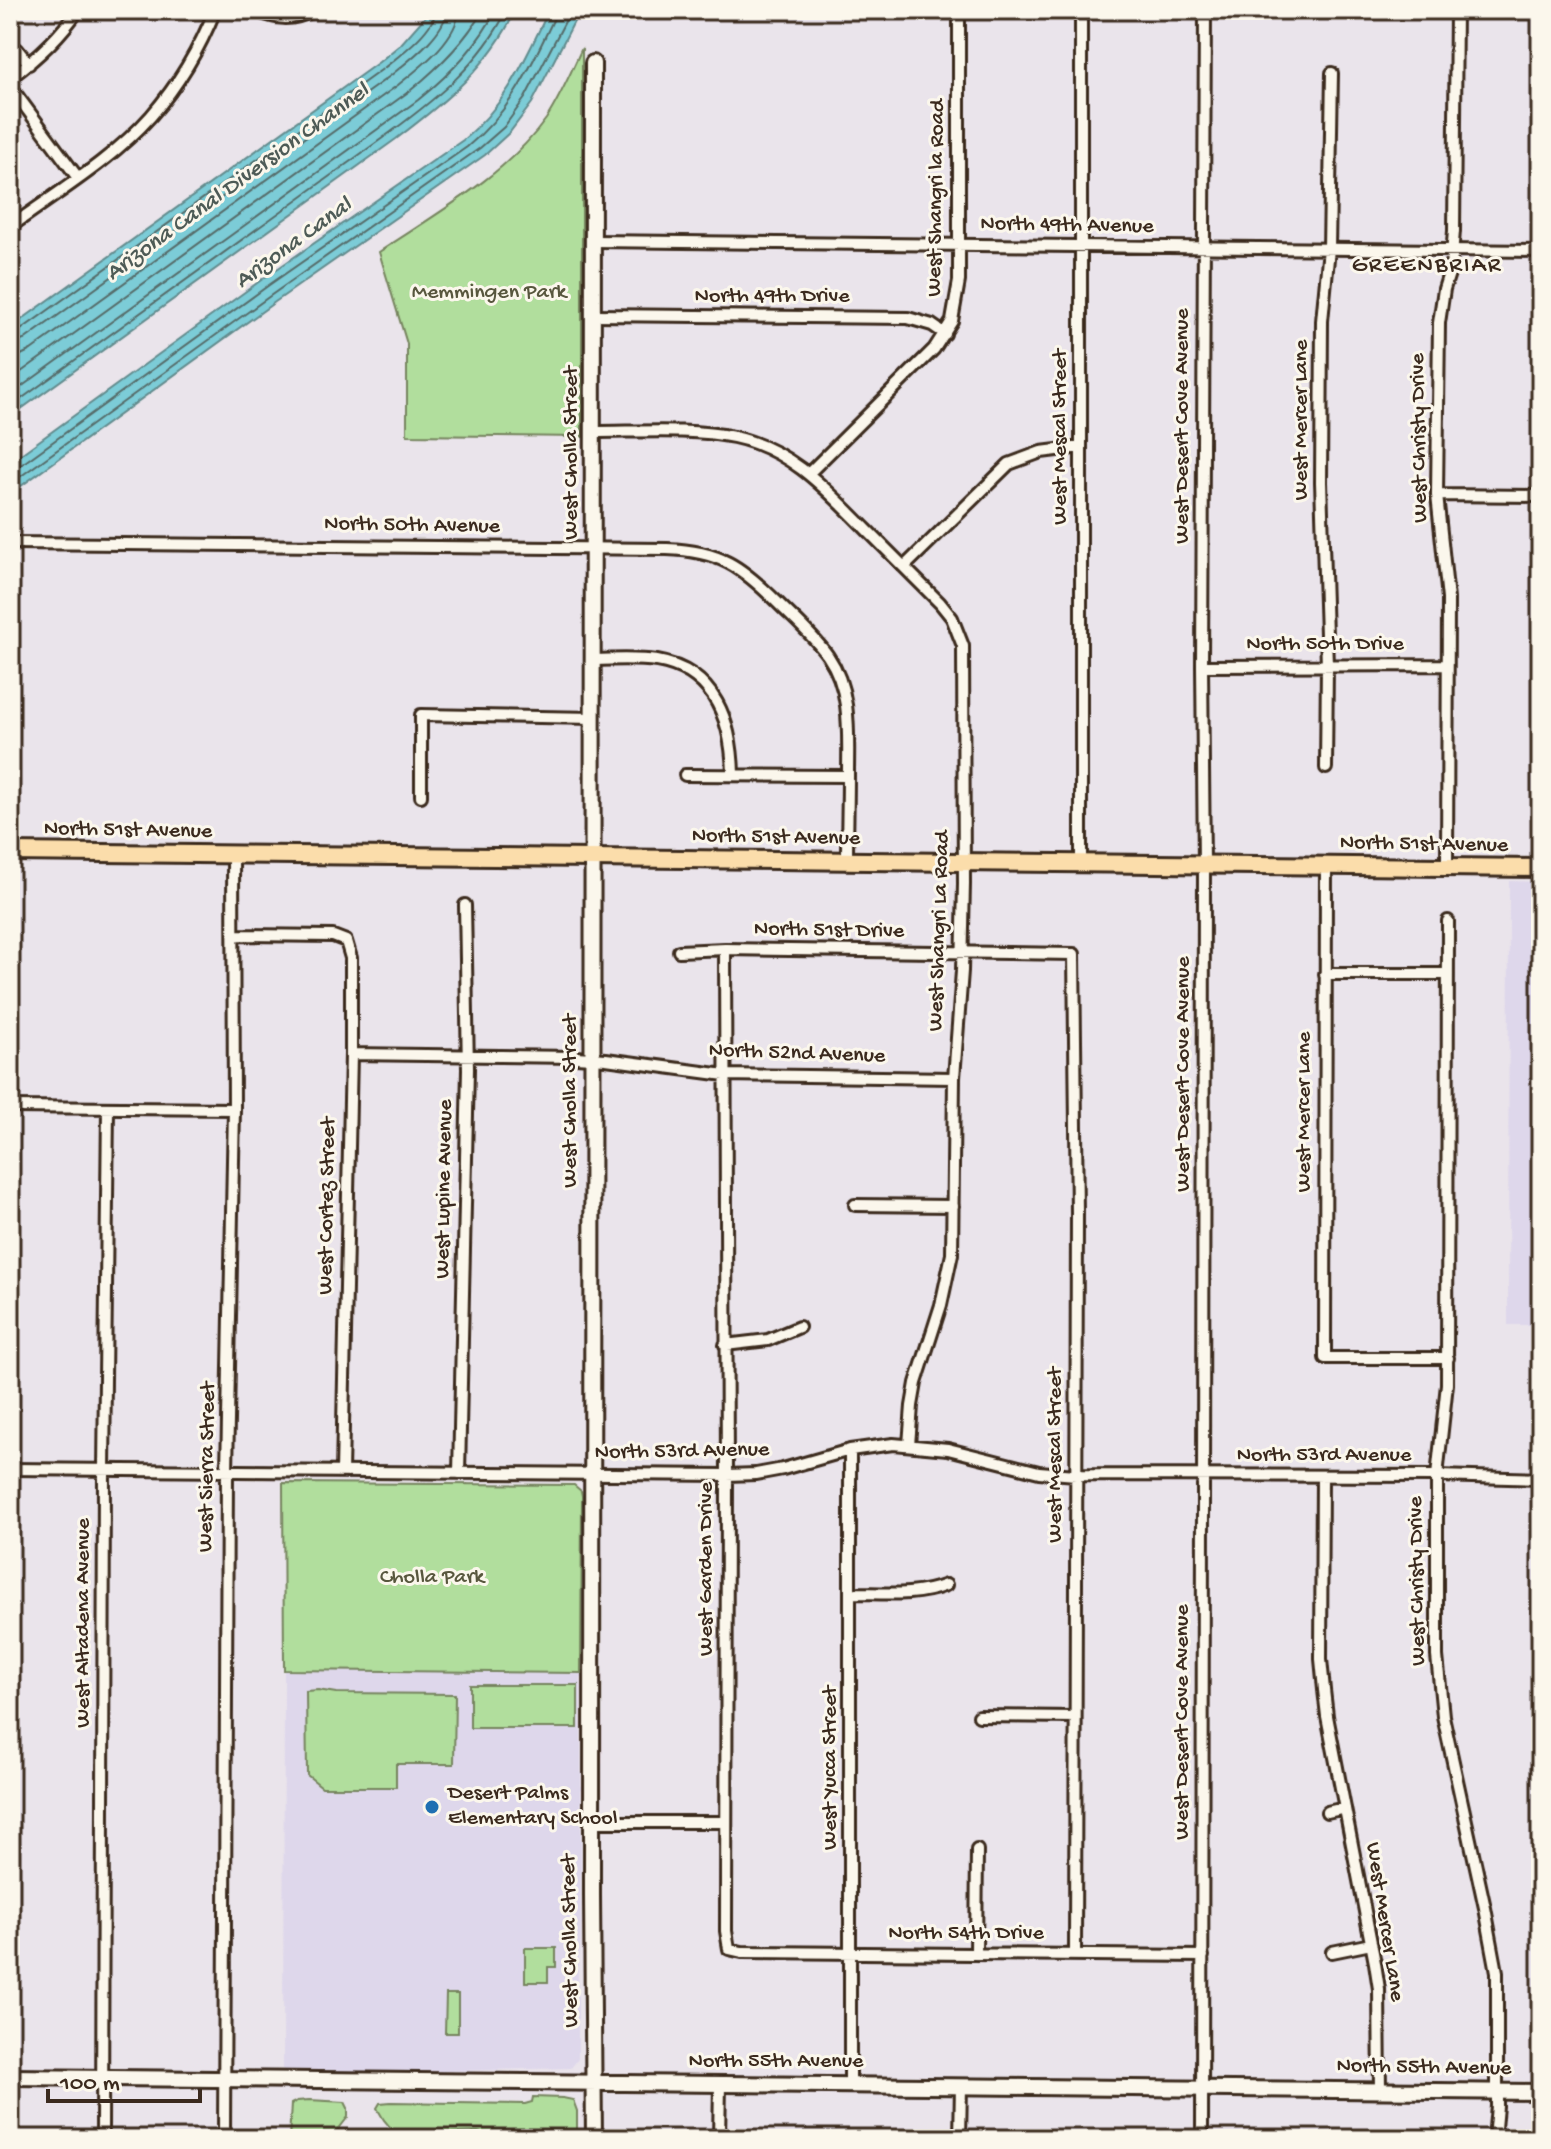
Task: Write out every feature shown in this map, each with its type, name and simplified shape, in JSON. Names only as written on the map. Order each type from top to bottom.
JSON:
[{"type":"main road","name":"North 51st Avenue","points":[[10,852],[1541,868]]},
{"type":"street","points":[[10,78],[58,37],[78,10]]},
{"type":"street","points":[[10,227],[78,178],[151,116],[182,74],[215,10]]},
{"type":"street","points":[[252,10],[277,18],[303,16],[315,10]]},
{"type":"street","name":"West Shangri la Road","points":[[809,473],[934,349],[952,321],[957,302],[959,245],[959,10]]},
{"type":"street","name":"West Mescal Street","points":[[1081,10],[1081,863]]},
{"type":"street","name":"West Desert Cove Avenue","points":[[1202,2139],[1205,10]]},
{"type":"street","name":"West Christy Drive","points":[[1447,867],[1448,599],[1437,495],[1440,306],[1453,250],[1456,10]]},
{"type":"street","points":[[17,49],[29,64]]},
{"type":"street","name":"West Cholla Street","points":[[593,63],[594,2139]]},
{"type":"street","name":"West Mercer Lane","points":[[1326,768],[1322,336],[1329,248],[1332,73]]},
{"type":"street","points":[[10,86],[78,178]]},
{"type":"street","name":"North 49th Avenue","points":[[593,241],[1541,251]]},
{"type":"street","name":"North 49th Drive","points":[[594,315],[908,318],[932,325],[945,334]]},
{"type":"street","name":"West Shangri La Road","points":[[594,432],[705,433],[734,437],[778,453],[809,473],[940,603],[952,618],[963,646],[964,862],[954,1078],[952,1254],[941,1305],[916,1383],[909,1445]]},
{"type":"street","points":[[904,567],[1009,464],[1041,452],[1081,447]]},
{"type":"street","points":[[1437,495],[1541,496]]},
{"type":"street","name":"North 50th Avenue","points":[[10,543],[594,548],[690,550],[711,555],[746,572],[817,642],[829,658],[839,676],[847,704],[848,776]]},
{"type":"street","points":[[594,660],[659,662],[680,668],[693,676],[706,687],[720,707],[733,751],[733,775]]},
{"type":"street","name":"North 50th Drive","points":[[1202,666],[1447,665]]},
{"type":"street","points":[[421,796],[421,715],[594,718]]},
{"type":"street","points":[[685,775],[848,776],[847,860]]},
{"type":"street","name":"West Sierra Street","points":[[225,2079],[227,1471],[234,1109],[233,854]]},
{"type":"street","name":"West Mercer Lane","points":[[1326,865],[1325,1358],[1448,1358]]},
{"type":"street","name":"West Lupine Avenue","points":[[459,1473],[468,1056],[465,905]]},
{"type":"street","name":"West Christy Drive","points":[[1448,921],[1448,1358],[1437,1476],[1437,1641],[1443,1716],[1497,1972],[1494,2139]]},
{"type":"street","name":"West Cortez Street","points":[[235,935],[333,936],[346,941],[351,958],[342,1472]]},
{"type":"street","name":"West Garden Drive","points":[[725,949],[726,1931],[729,1949]]},
{"type":"street","name":"North 51st Drive","points":[[679,951],[1074,954]]},
{"type":"street","name":"West Mescal Street","points":[[1074,954],[1077,1198],[1075,1955]]},
{"type":"street","points":[[1325,974],[1448,974]]},
{"type":"street","name":"North 52nd Avenue","points":[[351,1054],[593,1058],[725,1075],[954,1078]]},
{"type":"street","points":[[10,1107],[234,1109]]},
{"type":"street","name":"West Altadena Avenue","points":[[102,2139],[108,1108]]},
{"type":"street","points":[[855,1205],[953,1206]]},
{"type":"street","points":[[725,1345],[768,1340],[799,1327]]},
{"type":"street","name":"North 53rd Avenue","points":[[10,1469],[727,1475],[769,1472],[850,1450],[893,1444],[948,1449],[1039,1472],[1076,1475],[1541,1479]]},
{"type":"street","name":"West Yucca Street","points":[[850,1450],[850,2085]]},
{"type":"street","name":"West Mercer Lane","points":[[1322,1476],[1321,1659],[1327,1716],[1379,1989],[1380,2090]]},
{"type":"street","points":[[851,1593],[928,1592],[946,1585]]},
{"type":"street","points":[[979,1716],[1075,1717]]},
{"type":"street","points":[[1327,1812],[1345,1808]]},
{"type":"street","points":[[592,1822],[726,1822]]},
{"type":"street","points":[[976,1954],[977,1850]]},
{"type":"street","points":[[1332,1952],[1371,1944]]},
{"type":"street","name":"North 54th Drive","points":[[729,1949],[742,1952],[1203,1956]]},
{"type":"street","name":"North 55th Avenue","points":[[10,2077],[1541,2092]]},
{"type":"street","points":[[224,2139],[225,2079]]},
{"type":"street","points":[[719,2139],[720,2084]]},
{"type":"street","points":[[960,2139],[961,2085]]},
{"type":"shaded area","points":[[1509,881],[1541,882],[1541,1325],[1508,1325]]},
{"type":"shaded area","name":"Desert Palms Elementary School","points":[[284,1670],[581,1673],[581,1941],[578,2059],[571,2068],[283,2075]]},
{"type":"green space","name":"Memmingen Park","points":[[582,48],[582,437],[407,435],[407,344],[379,252],[491,176],[530,139],[561,94]]},
{"type":"green space","name":"Cholla Park","points":[[283,1483],[574,1485],[582,1496],[581,1673],[284,1670]]},
{"type":"green space","points":[[470,1685],[578,1685],[578,1728],[470,1728]]},
{"type":"green space","points":[[306,1691],[336,1693],[455,1694],[454,1764],[396,1764],[396,1787],[322,1787],[307,1775]]},
{"type":"green space","points":[[525,1948],[556,1948],[556,1967],[548,1967],[548,1982],[525,1982]]},
{"type":"green space","points":[[446,1994],[458,1994],[458,2033],[445,2033]]},
{"type":"green space","points":[[533,2097],[573,2100],[577,2111],[577,2139],[531,2139],[523,2136],[484,2139],[478,2132],[445,2133],[434,2139],[400,2139],[377,2108],[380,2103],[391,2102],[525,2104],[532,2102]]},
{"type":"green space","points":[[309,2100],[345,2102],[348,2117],[337,2131],[325,2139],[289,2139],[291,2104]]},
{"type":"water","name":"Arizona Canal Diversion Channel","points":[[431,10],[516,10],[479,66],[432,111],[10,417],[10,328],[379,62],[401,44]]},
{"type":"water","points":[[549,10],[580,10],[532,103],[510,132],[485,155],[10,494],[10,462],[479,126],[523,64]]},
{"type":"place","name":"Desert Palms Elementary School","points":[[432,1807]]},
{"type":"district","name":"GREENBRIAR","points":[[1427,266]]},
{"type":"water label","name":"Arizona Canal","points":[[294,244]]}]
